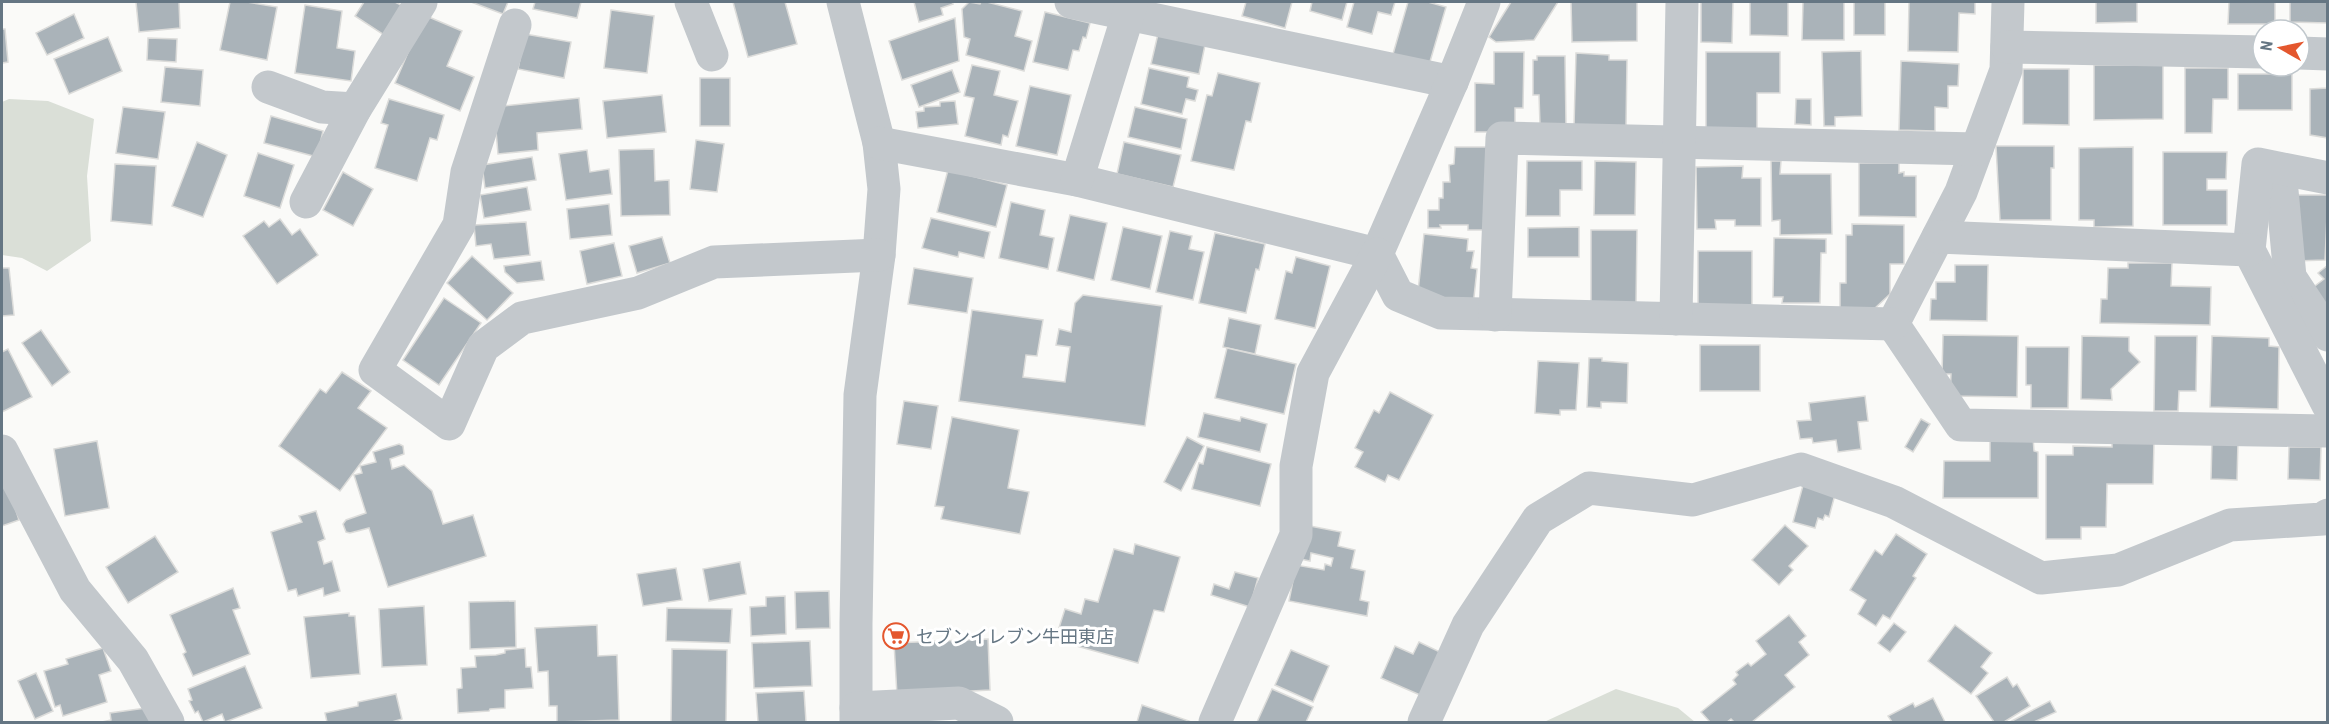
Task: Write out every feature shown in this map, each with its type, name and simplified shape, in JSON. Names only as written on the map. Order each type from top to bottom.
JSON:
[{"type":"street","points":[[306,202],[355,109],[421,2]]},
{"type":"street","points":[[691,2],[712,55]]},
{"type":"street","points":[[843,2],[879,143],[884,189],[879,255],[860,394],[856,715],[959,703],[997,723]]},
{"type":"street","points":[[1071,2],[1130,7],[1452,82]]},
{"type":"street","points":[[1215,723],[1296,535],[1296,466],[1314,373],[1377,254],[1452,82],[1484,2]]},
{"type":"street","points":[[1676,319],[1682,2]]},
{"type":"street","points":[[1893,324],[1961,192],[2006,69],[2008,2]]},
{"type":"street","points":[[1077,180],[1130,7]]},
{"type":"street","points":[[515,25],[467,172],[459,225],[375,370],[449,423],[483,348],[522,318],[638,293],[714,262],[879,255]]},
{"type":"street","points":[[2007,47],[2251,52]]},
{"type":"street","points":[[2311,53],[2328,54]]},
{"type":"street","points":[[268,87],[322,107],[355,109]]},
{"type":"street","points":[[1495,315],[1502,138],[1977,149]]},
{"type":"street","points":[[879,143],[1077,180],[1377,254],[1398,295],[1441,313],[1893,324]]},
{"type":"street","points":[[2328,178],[2258,164],[2249,250],[2328,405]]},
{"type":"street","points":[[2280,169],[2290,277],[2328,335]]},
{"type":"street","points":[[1938,237],[2249,250]]},
{"type":"street","points":[[1893,324],[1961,425],[2326,431],[2328,429]]},
{"type":"street","points":[[2,451],[75,590],[133,660],[168,723]]},
{"type":"street","points":[[1424,723],[1468,625],[1538,519],[1589,488],[1693,500],[1801,469],[1894,502],[2041,578],[2118,570],[2230,525],[2324,519],[2328,515]]},
{"type":"shaded area","points":[[9,99],[48,101],[94,119],[87,176],[91,241],[47,271],[22,258],[2,255],[2,102]]},
{"type":"shaded area","points":[[1616,689],[1678,708],[1695,722],[1544,722]]},
{"type":"building","points":[[136,2],[179,2],[180,28],[139,32]]},
{"type":"building","points":[[230,2],[277,7],[267,60],[220,50]]},
{"type":"building","points":[[364,2],[395,2],[403,6],[384,35],[355,16]]},
{"type":"building","points":[[471,2],[508,2],[503,14]]},
{"type":"building","points":[[535,2],[581,2],[577,18],[533,9]]},
{"type":"building","points":[[733,2],[785,2],[797,44],[748,57]]},
{"type":"building","points":[[914,2],[952,2],[953,4],[941,8],[943,15],[919,22]]},
{"type":"building","points":[[969,2],[980,4],[987,2],[1022,11],[1015,36],[1032,41],[1024,71],[966,55],[970,39],[964,37],[962,9]]},
{"type":"building","points":[[1246,2],[1292,2],[1285,28],[1242,16]]},
{"type":"building","points":[[1312,2],[1347,2],[1342,20],[1310,11]]},
{"type":"building","points":[[1354,2],[1395,2],[1391,15],[1378,12],[1372,34],[1347,27]]},
{"type":"building","points":[[1408,2],[1428,2],[1446,7],[1429,65],[1393,54]]},
{"type":"building","points":[[1511,2],[1558,2],[1534,40],[1496,42],[1489,37]]},
{"type":"building","points":[[1571,2],[1637,2],[1637,41],[1572,42]]},
{"type":"building","points":[[1701,2],[1733,2],[1732,43],[1701,42]]},
{"type":"building","points":[[1750,2],[1788,2],[1788,36],[1750,35]]},
{"type":"building","points":[[1803,2],[1844,2],[1844,40],[1802,40]]},
{"type":"building","points":[[1854,2],[1885,2],[1885,35],[1854,35]]},
{"type":"building","points":[[1909,2],[1975,2],[1975,14],[1959,13],[1958,52],[1908,51]]},
{"type":"building","points":[[2096,2],[2137,2],[2137,22],[2096,23]]},
{"type":"building","points":[[2229,2],[2275,2],[2275,18],[2251,18],[2251,24],[2228,24]]},
{"type":"building","points":[[2290,2],[2328,2],[2328,23],[2311,23],[2311,18],[2290,18]]},
{"type":"building","points":[[305,5],[342,11],[337,48],[355,51],[351,81],[295,73]]},
{"type":"building","points":[[611,10],[654,16],[647,73],[604,68]]},
{"type":"building","points":[[1045,12],[1090,23],[1079,51],[1073,50],[1068,70],[1033,62]]},
{"type":"building","points":[[74,14],[84,38],[47,55],[36,33]]},
{"type":"building","points":[[424,15],[462,31],[447,66],[474,77],[460,111],[395,83]]},
{"type":"building","points":[[955,18],[959,61],[902,80],[889,41]]},
{"type":"building","points":[[2,29],[5,29],[8,62],[2,63]]},
{"type":"building","points":[[525,34],[571,42],[564,78],[518,69]]},
{"type":"building","points":[[1158,34],[1205,45],[1199,74],[1151,64]]},
{"type":"building","points":[[108,37],[122,71],[69,94],[54,59]]},
{"type":"building","points":[[148,38],[177,39],[176,62],[147,60]]},
{"type":"building","points":[[1861,51],[1862,116],[1835,117],[1835,126],[1824,126],[1822,52]]},
{"type":"building","points":[[1494,52],[1524,52],[1523,108],[1515,108],[1515,128],[1499,132],[1475,132],[1475,83],[1494,84]]},
{"type":"building","points":[[1706,52],[1780,52],[1780,93],[1757,93],[1757,129],[1706,129]]},
{"type":"building","points":[[1576,53],[1609,55],[1609,60],[1627,60],[1626,127],[1574,126]]},
{"type":"building","points":[[1537,56],[1565,56],[1566,125],[1540,125],[1539,95],[1533,95],[1533,60],[1537,60]]},
{"type":"building","points":[[1901,61],[1959,64],[1958,86],[1948,86],[1948,108],[1935,107],[1935,131],[1899,130]]},
{"type":"building","points":[[972,65],[1000,71],[994,95],[1018,101],[1008,137],[1003,135],[1001,145],[965,136],[974,98],[964,96]]},
{"type":"building","points":[[2094,65],[2163,65],[2163,119],[2094,120]]},
{"type":"building","points":[[165,67],[203,70],[200,106],[161,102]]},
{"type":"building","points":[[1149,68],[1189,77],[1187,87],[1198,90],[1195,101],[1186,99],[1182,114],[1141,104]]},
{"type":"building","points":[[2185,68],[2228,68],[2228,99],[2213,99],[2212,133],[2185,133]]},
{"type":"building","points":[[2023,69],[2069,69],[2069,125],[2023,124]]},
{"type":"building","points":[[952,70],[960,92],[919,107],[911,85]]},
{"type":"building","points":[[1218,73],[1260,83],[1251,122],[1246,121],[1234,170],[1191,161],[1207,95],[1212,96]]},
{"type":"building","points":[[2238,74],[2251,74],[2251,78],[2292,78],[2292,110],[2238,110]]},
{"type":"building","points":[[2327,74],[2328,138],[2310,135],[2310,89],[2327,88]]},
{"type":"building","points":[[700,78],[730,78],[730,126],[700,126]]},
{"type":"building","points":[[1030,86],[1071,95],[1057,155],[1016,146]]},
{"type":"building","points":[[662,95],[666,132],[607,138],[603,101]]},
{"type":"building","points":[[579,98],[582,129],[537,133],[538,150],[498,154],[494,107]]},
{"type":"building","points":[[389,99],[444,115],[437,140],[430,138],[417,181],[375,168],[388,125],[381,123]]},
{"type":"building","points":[[1796,99],[1811,99],[1811,125],[1795,124]]},
{"type":"building","points":[[955,101],[958,124],[918,128],[916,112],[924,111],[924,107],[940,106],[940,102]]},
{"type":"building","points":[[123,107],[165,112],[158,159],[116,153]]},
{"type":"building","points":[[1135,107],[1187,119],[1181,149],[1128,137]]},
{"type":"building","points":[[271,116],[323,131],[317,157],[264,143]]},
{"type":"building","points":[[696,140],[724,144],[717,192],[690,189]]},
{"type":"building","points":[[197,142],[227,155],[203,217],[172,206]]},
{"type":"building","points":[[1124,142],[1181,155],[1173,187],[1117,174]]},
{"type":"building","points":[[1996,146],[2054,146],[2054,168],[2051,168],[2051,220],[2000,220]]},
{"type":"building","points":[[1455,147],[1490,147],[1490,230],[1468,230],[1468,225],[1440,225],[1441,228],[1428,228],[1428,210],[1439,210],[1439,198],[1443,198],[1443,182],[1450,182],[1449,165],[1454,164]]},
{"type":"building","points":[[2133,147],[2133,226],[2094,227],[2094,220],[2079,220],[2079,148]]},
{"type":"building","points":[[654,149],[655,181],[669,180],[670,215],[621,216],[619,150]]},
{"type":"building","points":[[587,150],[590,172],[609,169],[612,194],[566,200],[559,154]]},
{"type":"building","points":[[2163,152],[2227,152],[2226,179],[2207,179],[2207,190],[2227,190],[2227,225],[2163,225]]},
{"type":"building","points":[[258,153],[294,165],[280,208],[244,196]]},
{"type":"building","points":[[532,157],[536,180],[485,188],[482,165]]},
{"type":"building","points":[[1527,161],[1582,161],[1582,190],[1560,190],[1560,216],[1526,216]]},
{"type":"building","points":[[1595,161],[1636,162],[1635,215],[1594,215]]},
{"type":"building","points":[[1771,161],[1781,161],[1780,174],[1831,174],[1832,234],[1780,235],[1780,220],[1772,221]]},
{"type":"building","points":[[1859,163],[1899,163],[1899,173],[1904,172],[1904,176],[1916,176],[1916,217],[1859,216]]},
{"type":"building","points":[[115,164],[156,166],[152,225],[111,221]]},
{"type":"building","points":[[1743,166],[1742,178],[1761,178],[1761,226],[1735,226],[1735,220],[1715,220],[1716,229],[1697,229],[1696,167]]},
{"type":"building","points":[[948,170],[1007,185],[996,227],[937,212]]},
{"type":"building","points":[[343,172],[373,189],[353,226],[323,210]]},
{"type":"building","points":[[527,187],[531,210],[484,218],[480,195]]},
{"type":"building","points":[[2287,195],[2328,195],[2325,260],[2295,261]]},
{"type":"building","points":[[1011,202],[1045,210],[1040,235],[1054,238],[1048,269],[999,258]]},
{"type":"building","points":[[609,204],[612,235],[570,239],[567,209]]},
{"type":"building","points":[[1070,215],[1107,223],[1094,280],[1057,271]]},
{"type":"building","points":[[931,218],[990,232],[984,258],[959,252],[958,257],[922,248]]},
{"type":"building","points":[[280,219],[292,235],[300,229],[318,255],[277,284],[243,236],[264,221],[269,227]]},
{"type":"building","points":[[526,222],[530,255],[494,259],[491,244],[476,246],[474,225]]},
{"type":"building","points":[[1852,224],[1904,225],[1904,264],[1890,264],[1890,294],[1874,309],[1840,309],[1840,283],[1846,283],[1846,235],[1852,235]]},
{"type":"building","points":[[1123,227],[1162,236],[1150,289],[1111,280]]},
{"type":"building","points":[[1579,227],[1579,257],[1528,257],[1528,228]]},
{"type":"building","points":[[1591,230],[1637,230],[1636,307],[1591,306]]},
{"type":"building","points":[[1170,231],[1192,236],[1189,249],[1204,252],[1193,300],[1156,292]]},
{"type":"building","points":[[1215,233],[1265,244],[1259,270],[1256,269],[1246,313],[1199,303]]},
{"type":"building","points":[[1424,234],[1468,239],[1467,251],[1474,251],[1471,268],[1477,269],[1473,306],[1418,292]]},
{"type":"building","points":[[662,237],[670,263],[637,273],[629,246]]},
{"type":"building","points":[[1774,238],[1826,239],[1826,253],[1821,253],[1820,303],[1782,303],[1783,297],[1773,297]]},
{"type":"building","points":[[614,243],[622,276],[587,284],[580,251]]},
{"type":"building","points":[[1698,251],[1752,251],[1752,308],[1698,308]]},
{"type":"building","points":[[472,256],[513,293],[487,320],[447,283]]},
{"type":"building","points":[[1296,257],[1330,266],[1315,328],[1275,319],[1286,271],[1292,273]]},
{"type":"building","points":[[541,261],[544,280],[517,283],[505,272],[504,266]]},
{"type":"building","points":[[2128,263],[2172,263],[2171,286],[2211,287],[2210,325],[2100,323],[2101,299],[2107,299],[2108,268],[2128,268]]},
{"type":"building","points":[[1955,265],[1988,265],[1987,321],[1930,320],[1931,299],[1936,299],[1936,282],[1955,282]]},
{"type":"building","points":[[2328,265],[2328,318],[2311,289],[2324,279],[2318,273]]},
{"type":"building","points":[[2,268],[9,268],[14,315],[2,316]]},
{"type":"building","points":[[914,268],[973,278],[967,313],[908,304]]},
{"type":"building","points":[[1083,295],[1162,306],[1145,426],[959,401],[972,310],[1043,320],[1037,356],[1026,355],[1023,377],[1065,382],[1070,347],[1056,345],[1059,329],[1071,332],[1075,303]]},
{"type":"building","points":[[444,298],[481,323],[439,385],[403,360]]},
{"type":"building","points":[[1229,318],[1261,325],[1255,354],[1223,347]]},
{"type":"building","points":[[41,330],[70,372],[52,386],[22,343]]},
{"type":"building","points":[[1943,335],[2018,336],[2017,397],[1950,396],[1951,374],[1942,374]]},
{"type":"building","points":[[2082,336],[2129,337],[2129,351],[2140,362],[2111,389],[2112,400],[2081,399]]},
{"type":"building","points":[[2155,336],[2197,336],[2196,391],[2179,391],[2178,411],[2154,411]]},
{"type":"building","points":[[2212,336],[2269,338],[2269,346],[2279,347],[2278,409],[2210,407]]},
{"type":"building","points":[[1700,345],[1760,345],[1760,391],[1700,391]]},
{"type":"building","points":[[2026,347],[2069,347],[2068,408],[2031,408],[2031,385],[2026,385]]},
{"type":"building","points":[[1227,348],[1296,364],[1284,414],[1215,398]]},
{"type":"building","points":[[8,349],[32,397],[2,412],[2,352]]},
{"type":"building","points":[[1589,358],[1628,363],[1627,403],[1601,402],[1601,408],[1587,407]]},
{"type":"building","points":[[1538,361],[1579,363],[1576,410],[1560,410],[1560,415],[1535,413]]},
{"type":"building","points":[[342,372],[371,391],[358,408],[387,428],[340,491],[279,446],[320,389],[326,393]]},
{"type":"building","points":[[1390,392],[1433,415],[1399,480],[1388,475],[1385,482],[1355,467],[1363,452],[1355,448],[1374,410],[1379,413]]},
{"type":"building","points":[[1865,396],[1868,421],[1858,422],[1861,449],[1838,452],[1836,440],[1813,443],[1812,438],[1800,439],[1797,421],[1811,420],[1809,403]]},
{"type":"building","points":[[904,401],[938,406],[931,449],[897,444]]},
{"type":"building","points":[[1204,413],[1240,421],[1241,417],[1267,424],[1260,452],[1198,437]]},
{"type":"building","points":[[952,417],[1019,430],[1008,488],[1029,492],[1020,534],[941,519],[944,507],[935,506]]},
{"type":"building","points":[[1921,419],[1930,424],[1913,452],[1905,447]]},
{"type":"building","points":[[1187,437],[1204,446],[1181,491],[1164,482]]},
{"type":"building","points":[[1990,437],[2033,437],[2034,451],[2038,452],[2038,498],[1943,498],[1944,461],[1990,461]]},
{"type":"building","points":[[2212,440],[2238,441],[2237,480],[2211,479]]},
{"type":"building","points":[[97,441],[109,508],[65,516],[54,449]]},
{"type":"building","points":[[2112,441],[2154,441],[2153,484],[2107,484],[2106,527],[2081,527],[2081,539],[2046,539],[2046,455],[2073,455],[2073,446],[2112,447]]},
{"type":"building","points":[[399,444],[403,446],[404,454],[390,459],[392,469],[404,465],[432,491],[443,524],[473,515],[486,556],[388,587],[369,528],[350,533],[346,532],[343,524],[346,520],[366,513],[354,475],[362,473],[360,466],[376,462],[373,452]]},
{"type":"building","points":[[1207,447],[1271,464],[1260,506],[1192,489],[1199,463],[1203,464]]},
{"type":"building","points":[[2289,447],[2321,447],[2320,480],[2288,479]]},
{"type":"building","points":[[2,467],[19,520],[2,526]]},
{"type":"building","points":[[1805,478],[1837,487],[1829,517],[1825,515],[1823,520],[1818,518],[1815,528],[1793,522]]},
{"type":"building","points":[[316,511],[325,539],[318,542],[324,564],[332,561],[340,591],[324,596],[323,588],[298,596],[296,589],[288,591],[271,532],[302,522],[299,516]]},
{"type":"building","points":[[1785,525],[1808,546],[1789,566],[1793,570],[1779,585],[1752,560]]},
{"type":"building","points":[[1310,526],[1341,532],[1338,546],[1355,550],[1351,568],[1365,571],[1360,600],[1369,602],[1367,616],[1289,601],[1296,565],[1324,570],[1325,564],[1331,566],[1333,558],[1311,553],[1310,561],[1300,559]]},
{"type":"building","points":[[1896,534],[1927,554],[1913,576],[1916,578],[1890,619],[1883,615],[1876,626],[1858,614],[1866,600],[1850,590],[1875,550],[1882,555]]},
{"type":"building","points":[[155,536],[178,572],[128,603],[106,567]]},
{"type":"building","points":[[1135,544],[1180,557],[1164,612],[1154,610],[1138,663],[1073,645],[1076,637],[1058,631],[1065,609],[1081,614],[1085,599],[1098,602],[1114,549],[1133,554]]},
{"type":"building","points":[[740,562],[746,594],[709,601],[703,569]]},
{"type":"building","points":[[676,568],[682,600],[643,606],[637,574]]},
{"type":"building","points":[[1235,572],[1258,578],[1250,607],[1211,595],[1214,584],[1229,589]]},
{"type":"building","points":[[233,588],[240,608],[233,610],[250,654],[193,676],[183,654],[186,652],[170,615]]},
{"type":"building","points":[[829,591],[830,628],[796,629],[795,592]]},
{"type":"building","points":[[785,596],[786,634],[751,636],[750,607],[766,606],[766,597]]},
{"type":"building","points":[[515,601],[516,647],[470,649],[469,602]]},
{"type":"building","points":[[424,606],[427,665],[382,667],[379,609]]},
{"type":"building","points":[[667,608],[732,609],[730,643],[666,641]]},
{"type":"building","points":[[349,613],[349,616],[355,616],[360,674],[311,678],[304,617]]},
{"type":"building","points":[[1789,615],[1806,636],[1799,642],[1809,655],[1785,675],[1795,687],[1752,722],[1734,722],[1731,719],[1727,722],[1710,722],[1701,712],[1736,684],[1733,680],[1738,675],[1736,672],[1748,663],[1751,666],[1766,654],[1756,641]]},
{"type":"building","points":[[1894,623],[1906,632],[1890,652],[1878,643]]},
{"type":"building","points":[[597,625],[598,656],[617,655],[619,720],[557,722],[557,706],[549,706],[548,671],[538,672],[535,628]]},
{"type":"building","points":[[1955,625],[1992,653],[1981,667],[1988,673],[1971,694],[1928,661]]},
{"type":"building","points":[[988,639],[990,690],[897,695],[894,643]]},
{"type":"building","points":[[810,641],[812,686],[754,688],[752,643]]},
{"type":"building","points":[[1419,642],[1440,652],[1420,695],[1381,678],[1395,646],[1413,654]]},
{"type":"building","points":[[103,648],[111,671],[99,675],[107,702],[63,716],[60,705],[55,707],[44,671],[68,664],[66,659]]},
{"type":"building","points":[[525,648],[526,667],[531,667],[533,688],[505,690],[505,708],[458,713],[457,689],[462,688],[461,668],[476,667],[475,656],[496,655],[505,653],[505,650]]},
{"type":"building","points":[[672,649],[727,650],[726,722],[671,722]]},
{"type":"building","points":[[1291,650],[1329,666],[1313,702],[1275,685]]},
{"type":"building","points":[[245,666],[262,708],[225,722],[222,714],[203,722],[198,711],[195,713],[189,701],[192,700],[188,689]]},
{"type":"building","points":[[36,673],[53,711],[35,719],[18,681]]},
{"type":"building","points":[[2007,677],[2013,687],[2017,684],[2030,706],[2004,722],[1994,722],[1976,696]]},
{"type":"building","points":[[1272,689],[1313,707],[1306,722],[1257,722]]},
{"type":"building","points":[[804,691],[806,722],[758,722],[756,693]]},
{"type":"building","points":[[396,694],[402,719],[392,722],[327,722],[325,713],[358,706],[358,702]]},
{"type":"building","points":[[1933,698],[1945,722],[1892,722],[1888,716],[1913,703],[1915,707]]},
{"type":"building","points":[[2050,701],[2056,712],[2034,722],[2010,722]]},
{"type":"building","points":[[1142,705],[1189,721],[1137,722]]},
{"type":"building","points":[[153,707],[156,722],[102,722],[111,720],[110,713]]},
{"type":"place","name":"セブンイレブン牛田東店","points":[[896,636]]}]
